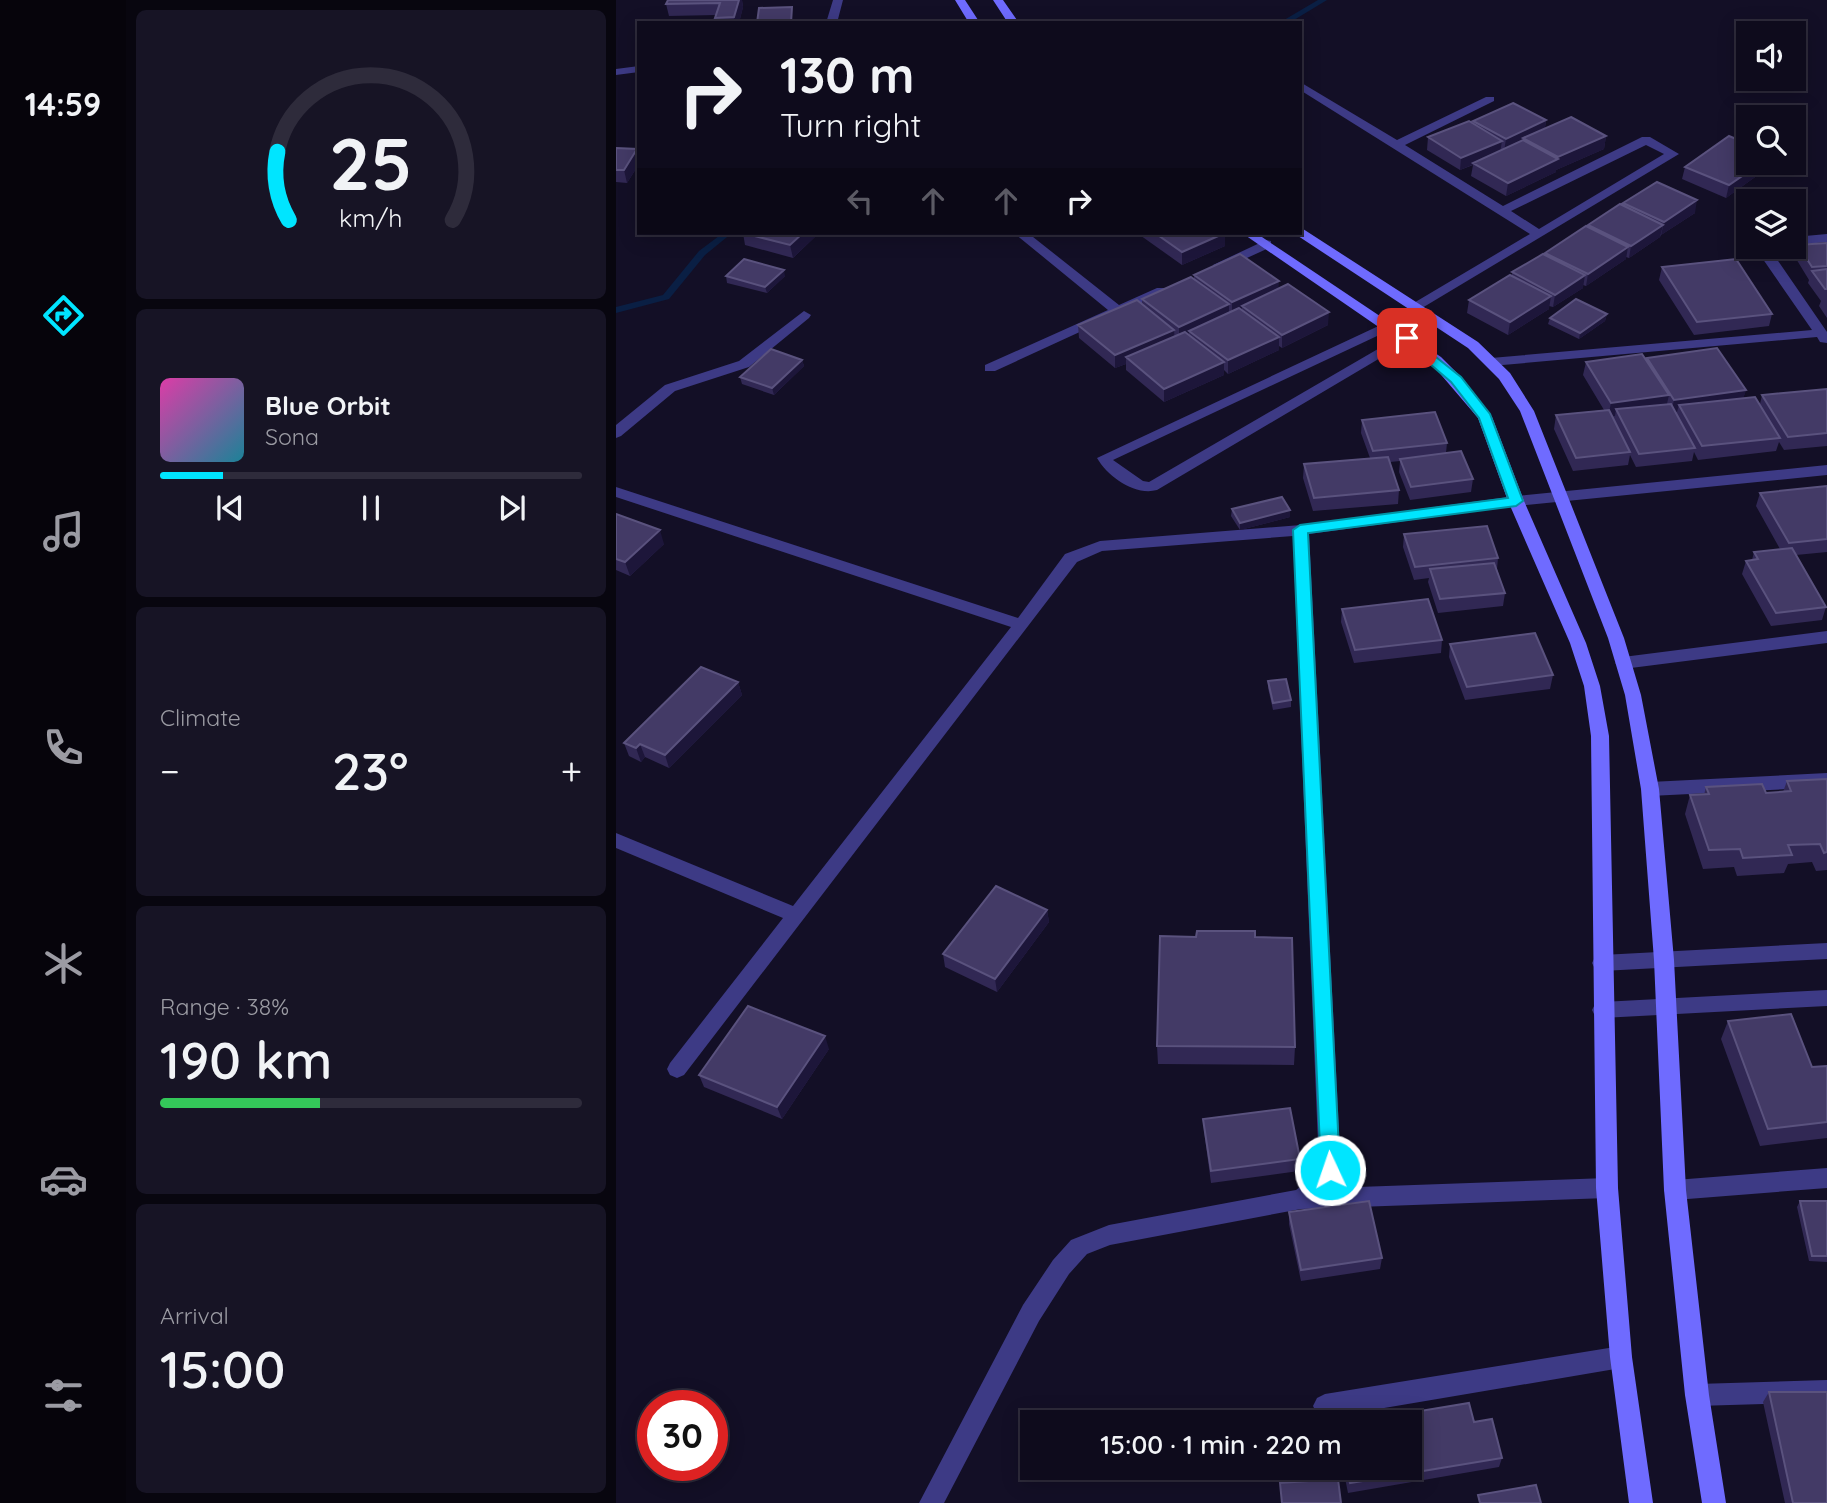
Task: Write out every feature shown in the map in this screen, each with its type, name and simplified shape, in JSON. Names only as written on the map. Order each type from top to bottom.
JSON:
[{"type":"main road","points":[[960,0],[974,21]]},
{"type":"main road","points":[[998,0],[1013,21]]},
{"type":"main road","points":[[1302,232],[1473,345],[1506,376],[1527,411],[1623,663],[1633,695],[1650,789],[1664,960],[1664,1007],[1675,1189],[1698,1395],[1714,1503]]},
{"type":"main road","points":[[1251,235],[1407,338],[1456,380],[1485,417],[1516,501],[1578,643],[1591,686],[1600,736],[1602,1010],[1607,1188],[1621,1357],[1641,1503]]},
{"type":"street","points":[[832,21],[838,0]]},
{"type":"street","points":[[616,72],[637,69]]},
{"type":"street","points":[[1302,86],[1539,234]]},
{"type":"street","points":[[1396,145],[1490,99]]},
{"type":"street","points":[[1417,307],[1673,154],[1646,140],[1502,211]]},
{"type":"street","points":[[1023,235],[1118,311]]},
{"type":"street","points":[[1806,240],[1827,239]]},
{"type":"street","points":[[1204,272],[1266,244]]},
{"type":"street","points":[[1770,259],[1824,337]]},
{"type":"street","points":[[990,368],[1179,283]]},
{"type":"street","points":[[616,432],[670,388],[744,364],[804,314]]},
{"type":"street","points":[[1387,326],[1104,458],[1139,486],[1152,487],[1407,338]]},
{"type":"street","points":[[1491,362],[1824,337]]},
{"type":"street","points":[[677,1069],[1072,558],[1100,546],[1300,530],[1516,501],[1827,470]]},
{"type":"street","points":[[616,492],[1022,625]]},
{"type":"street","points":[[1300,530],[1330,1170],[1321,1184],[1301,1199]]},
{"type":"street","points":[[1623,663],[1827,637]]},
{"type":"street","points":[[1650,789],[1827,780]]},
{"type":"street","points":[[616,840],[797,916]]},
{"type":"street","points":[[1602,963],[1827,951]]},
{"type":"street","points":[[1602,1010],[1827,998]]},
{"type":"street","points":[[1675,1189],[1827,1178]]},
{"type":"street","points":[[931,1503],[1031,1313],[1060,1267],[1079,1247],[1109,1235],[1301,1199],[1607,1188]]},
{"type":"street","points":[[1325,1406],[1621,1357]]},
{"type":"street","points":[[1698,1395],[1827,1391]]},
{"type":"building","points":[[668,0],[739,0],[734,17],[715,18],[720,3],[666,4]]},
{"type":"building","points":[[792,7],[791,21],[757,21],[759,8]]},
{"type":"building","points":[[1513,103],[1546,120],[1506,139],[1473,121]]},
{"type":"building","points":[[1571,117],[1606,136],[1558,157],[1523,138]]},
{"type":"building","points":[[1469,121],[1502,141],[1461,158],[1428,137]]},
{"type":"building","points":[[1729,136],[1736,139],[1736,175],[1744,175],[1729,185],[1685,167]]},
{"type":"building","points":[[1523,140],[1558,159],[1508,183],[1473,163]]},
{"type":"building","points":[[616,148],[637,149],[624,170],[616,170]]},
{"type":"building","points":[[1657,182],[1697,200],[1664,222],[1623,203]]},
{"type":"building","points":[[1620,204],[1663,225],[1631,246],[1588,225]]},
{"type":"building","points":[[1586,226],[1628,247],[1588,274],[1545,253]]},
{"type":"building","points":[[751,235],[801,235],[790,245]]},
{"type":"building","points":[[1158,235],[1220,235],[1182,252]]},
{"type":"building","points":[[1827,243],[1827,266],[1812,267],[1806,258],[1806,244]]},
{"type":"building","points":[[1240,254],[1279,281],[1232,302],[1194,275]]},
{"type":"building","points":[[1543,254],[1585,275],[1555,295],[1512,272]]},
{"type":"building","points":[[744,259],[784,270],[765,287],[726,276]]},
{"type":"building","points":[[1736,259],[1772,314],[1697,322],[1662,267]]},
{"type":"building","points":[[1827,269],[1827,289],[1825,289],[1812,271]]},
{"type":"building","points":[[1510,275],[1551,296],[1510,322],[1469,300]]},
{"type":"building","points":[[1191,277],[1229,304],[1179,327],[1142,299]]},
{"type":"building","points":[[1288,284],[1329,312],[1282,335],[1242,306]]},
{"type":"building","points":[[1576,299],[1607,314],[1580,333],[1550,318]]},
{"type":"building","points":[[1137,300],[1174,330],[1115,355],[1078,325]]},
{"type":"building","points":[[1239,308],[1279,337],[1228,360],[1189,331]]},
{"type":"building","points":[[1185,332],[1224,362],[1164,389],[1126,357]]},
{"type":"building","points":[[1717,348],[1746,390],[1674,400],[1647,358]]},
{"type":"building","points":[[771,349],[802,360],[772,388],[740,377]]},
{"type":"building","points":[[1642,354],[1669,395],[1611,403],[1586,362]]},
{"type":"building","points":[[1827,389],[1827,433],[1788,437],[1762,395]]},
{"type":"building","points":[[1755,397],[1780,438],[1702,446],[1679,405]]},
{"type":"building","points":[[1671,404],[1695,448],[1639,454],[1616,409]]},
{"type":"building","points":[[1609,410],[1630,452],[1576,458],[1556,415]]},
{"type":"building","points":[[1435,412],[1447,443],[1373,451],[1362,420]]},
{"type":"building","points":[[1461,451],[1473,479],[1411,487],[1400,459]]},
{"type":"building","points":[[1388,457],[1399,490],[1314,498],[1304,464]]},
{"type":"building","points":[[1827,486],[1827,539],[1789,543],[1760,493]]},
{"type":"building","points":[[1282,497],[1290,510],[1240,523],[1232,509]]},
{"type":"building","points":[[616,514],[660,530],[625,562],[616,559]]},
{"type":"building","points":[[1487,526],[1498,558],[1415,567],[1404,534]]},
{"type":"building","points":[[1792,548],[1826,607],[1776,613],[1746,561],[1758,559],[1754,552]]},
{"type":"building","points":[[1494,563],[1505,593],[1440,599],[1430,569]]},
{"type":"building","points":[[1428,599],[1442,640],[1355,650],[1342,609]]},
{"type":"building","points":[[1535,633],[1553,675],[1467,687],[1450,644]]},
{"type":"building","points":[[701,667],[738,682],[665,755],[640,744],[636,748],[624,743]]},
{"type":"building","points":[[1286,679],[1291,700],[1273,703],[1268,681]]},
{"type":"building","points":[[1827,779],[1827,852],[1824,853],[1820,844],[1788,845],[1792,855],[1743,858],[1740,849],[1709,850],[1690,795],[1709,794],[1706,787],[1762,784],[1766,793],[1791,791],[1787,781]]},
{"type":"building","points":[[996,886],[1047,910],[995,979],[943,954]]},
{"type":"building","points":[[1197,931],[1255,931],[1255,937],[1292,938],[1295,1047],[1157,1046],[1160,936],[1196,937]]},
{"type":"building","points":[[748,1006],[825,1036],[777,1107],[699,1075]]},
{"type":"building","points":[[1791,1014],[1812,1067],[1827,1066],[1827,1122],[1768,1129],[1728,1021]]},
{"type":"building","points":[[1290,1108],[1300,1159],[1211,1171],[1203,1119]]},
{"type":"building","points":[[1369,1201],[1382,1258],[1301,1270],[1289,1212]]},
{"type":"building","points":[[1800,1201],[1827,1201],[1827,1256],[1812,1256]]},
{"type":"building","points":[[1769,1392],[1827,1392],[1827,1503],[1793,1503]]},
{"type":"building","points":[[1469,1403],[1474,1422],[1492,1419],[1502,1458],[1422,1471],[1422,1411]]},
{"type":"building","points":[[1338,1480],[1341,1503],[1282,1503],[1280,1483]]},
{"type":"building","points":[[1536,1485],[1541,1503],[1480,1503],[1478,1495]]},
{"type":"waterway","points":[[1286,21],[1323,0]]},
{"type":"waterway","points":[[616,310],[666,297],[702,253],[725,235]]},
{"type":"route","points":[[1330,1170],[1300,530],[1516,501],[1493,435],[1473,399],[1436,360],[1407,338]]}]
